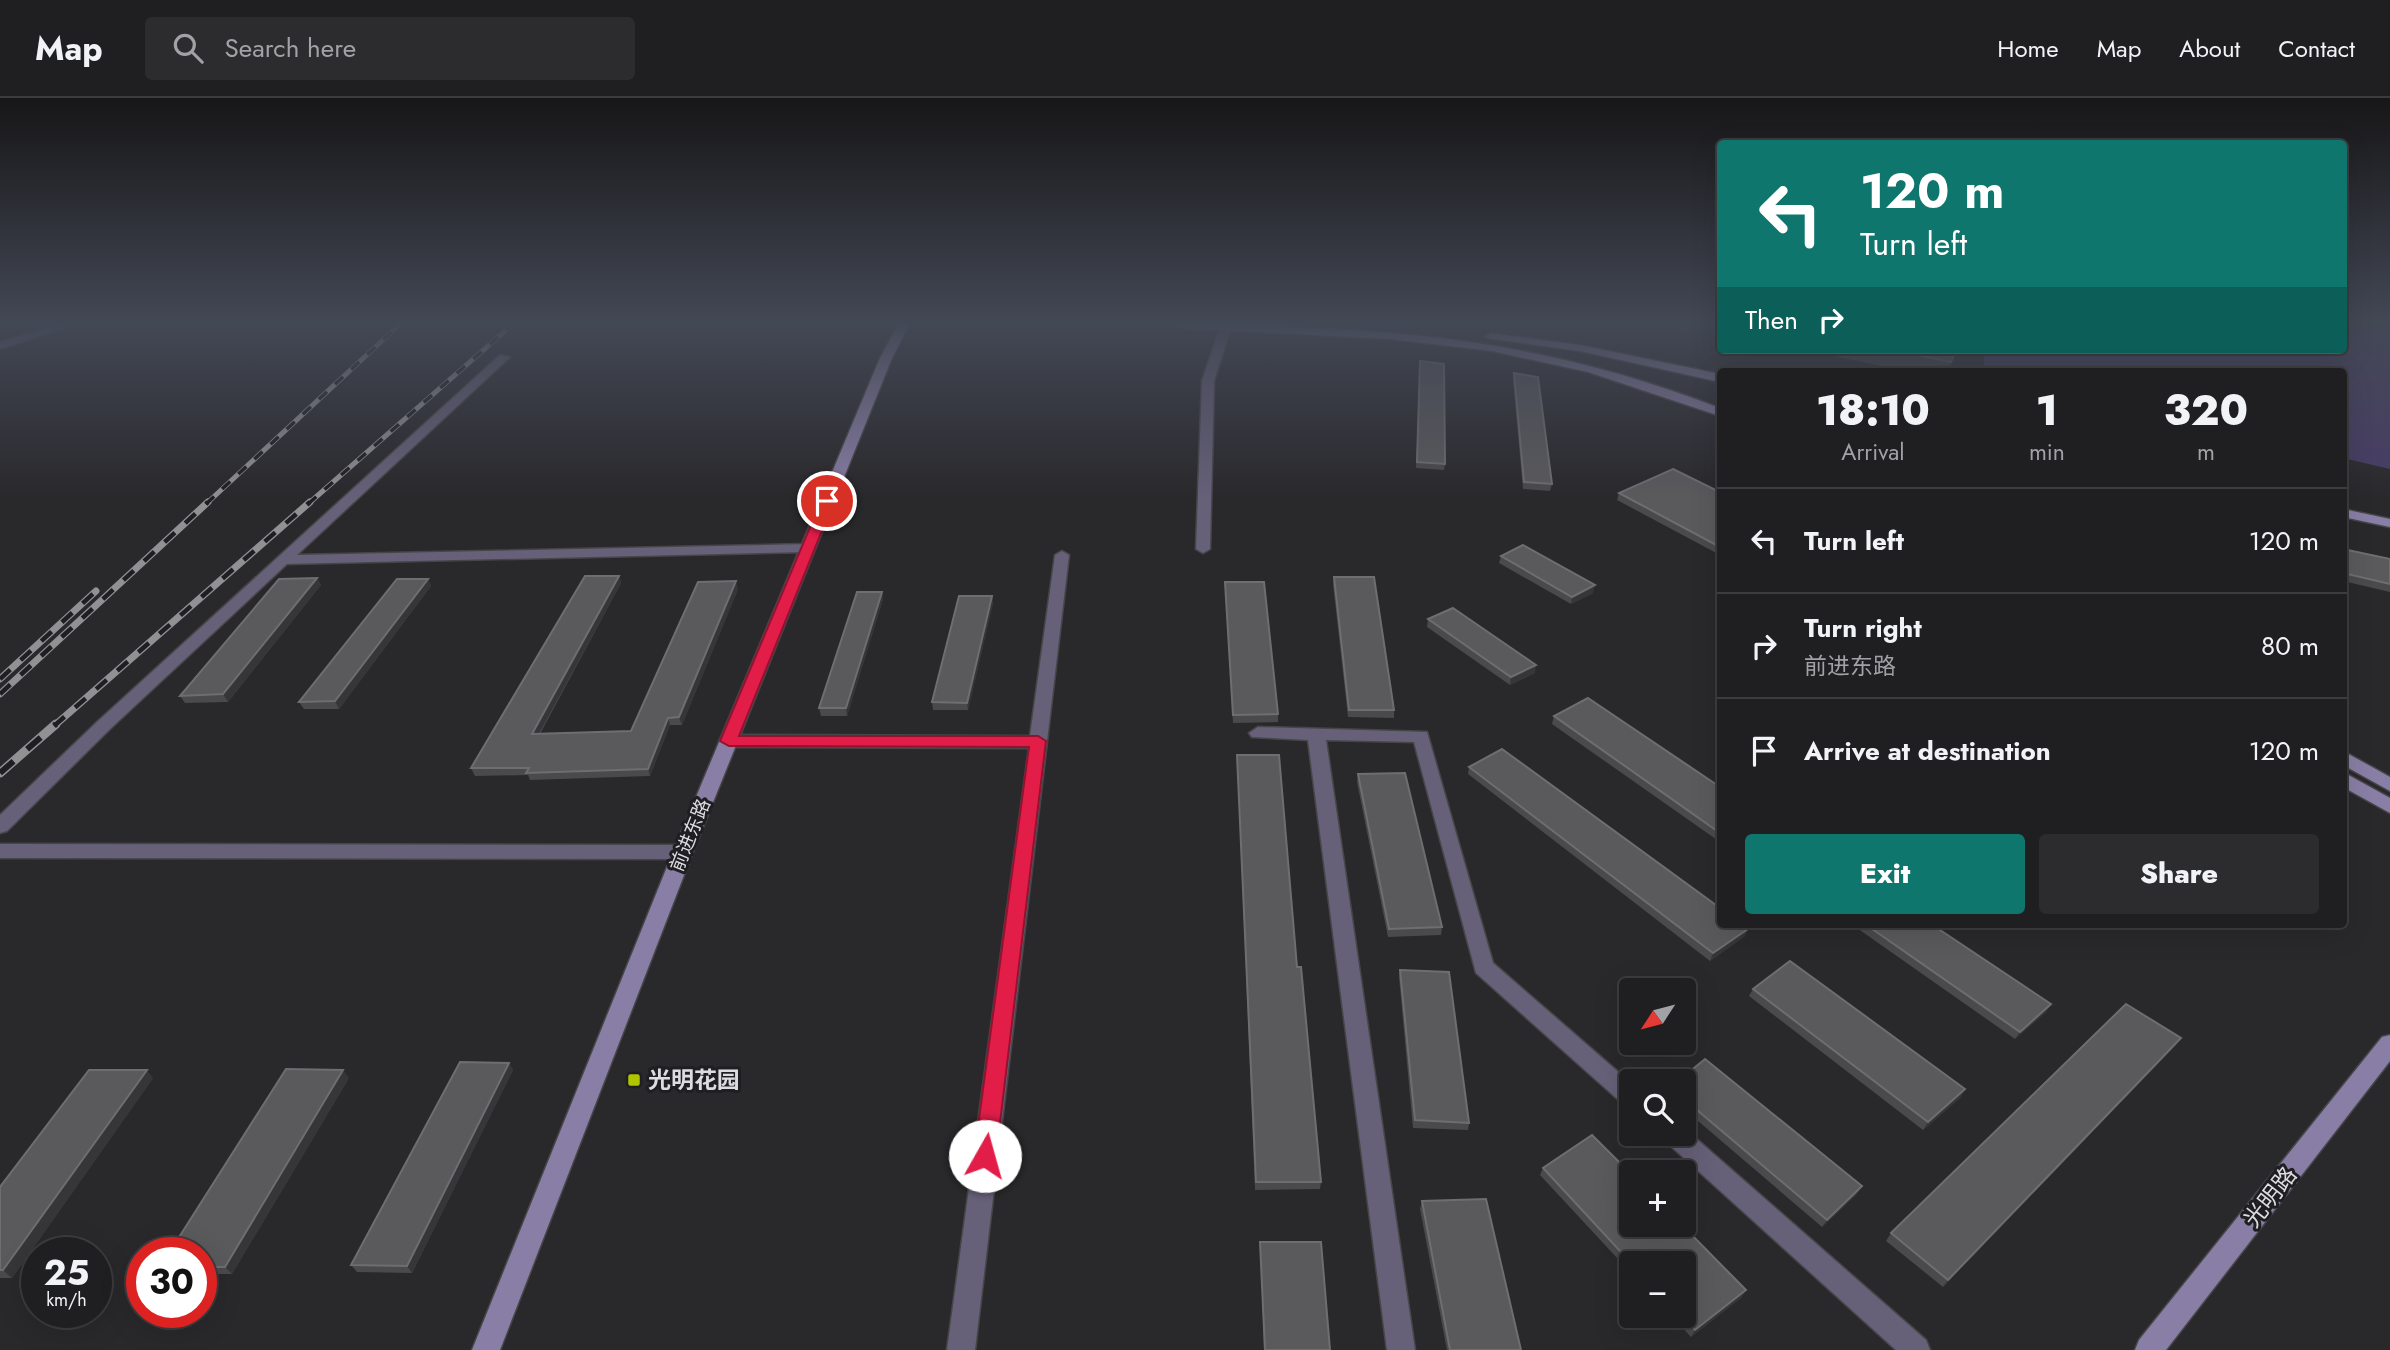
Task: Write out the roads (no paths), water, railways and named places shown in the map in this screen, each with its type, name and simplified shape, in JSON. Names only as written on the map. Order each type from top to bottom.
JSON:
[{"type":"main road","name":"前进东路","points":[[486,1350],[683,852],[876,383]]},
{"type":"main road","points":[[1639,383],[1717,411]]},
{"type":"main road","points":[[1664,383],[1717,400]]},
{"type":"main road","points":[[2347,514],[2390,523]]},
{"type":"main road","points":[[2347,759],[2390,785]]},
{"type":"main road","points":[[2347,780],[2390,807]]},
{"type":"main road","name":"光明路","points":[[2150,1350],[2390,1044]]},
{"type":"street","points":[[5,822],[104,725],[475,383]]},
{"type":"street","points":[[1203,549],[1208,383]]},
{"type":"street","points":[[284,560],[808,548]]},
{"type":"street","points":[[961,1350],[1062,555]]},
{"type":"street","points":[[1258,733],[1421,736],[1484,967],[1619,1086]]},
{"type":"street","points":[[1316,734],[1401,1350]]},
{"type":"street","points":[[729,741],[1038,741]]},
{"type":"street","points":[[0,851],[683,852]]},
{"type":"street","points":[[1686,1146],[1916,1350]]},
{"type":"railway","points":[[206,504],[336,383]]},
{"type":"railway","points":[[308,504],[445,383]]},
{"type":"railway","points":[[0,694],[208,502]]},
{"type":"railway","points":[[54,726],[310,502]]},
{"type":"railway","points":[[0,679],[96,591]]},
{"type":"railway","points":[[0,773],[56,724]]},
{"type":"place","name":"光明花园","points":[[634,1080]]}]
